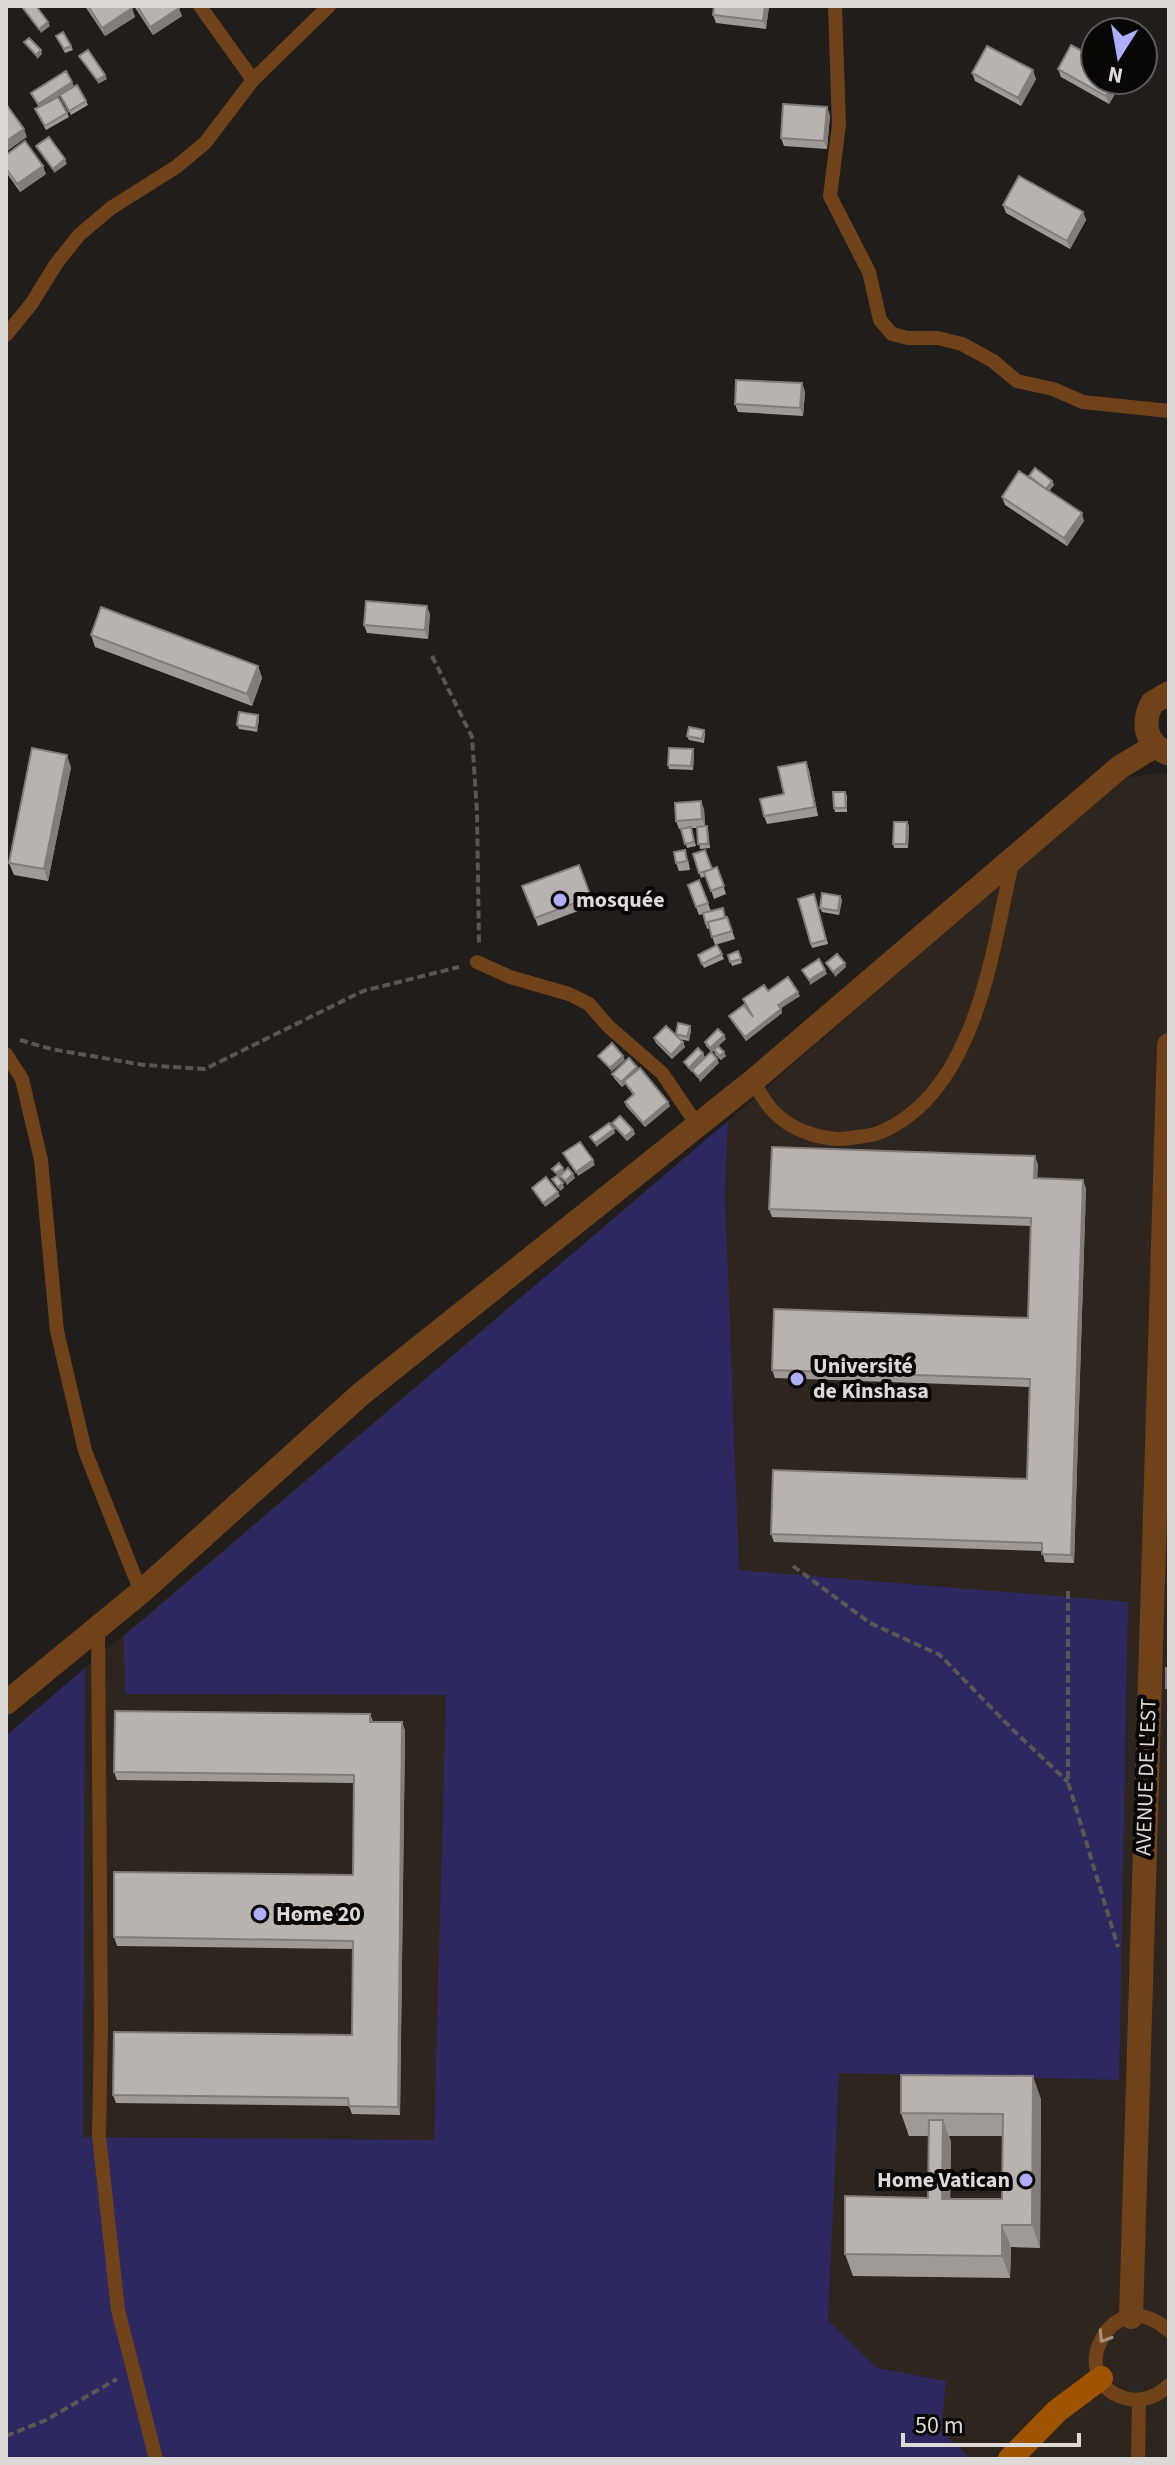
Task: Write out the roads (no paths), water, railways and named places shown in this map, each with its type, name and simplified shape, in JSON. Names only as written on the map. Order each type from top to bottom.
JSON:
[{"type":"street","points":[[6,1703],[141,1592],[361,1394],[753,1081],[1120,767],[1162,750],[1148,737],[1146,714],[1152,703],[1169,693]]},
{"type":"street","name":"AVENUE DE L'EST","points":[[1131,2317],[1158,1718],[1169,1045]]},
{"type":"street","points":[[1010,2459],[1057,2411],[1101,2378]]},
{"type":"lane","points":[[200,6],[253,80]]},
{"type":"lane","points":[[6,335],[79,235],[111,208],[176,167],[205,143],[253,80],[329,6]]},
{"type":"lane","points":[[835,6],[839,125],[830,196],[869,272],[880,320],[892,334],[908,338],[938,338],[962,344],[993,361],[1017,381],[1053,389],[1083,402],[1169,411]]},
{"type":"lane","points":[[753,1081],[775,1113],[806,1133],[839,1140],[879,1133],[914,1113],[944,1080],[977,1010],[1012,860]]},
{"type":"lane","points":[[477,962],[510,977],[569,994],[589,1004],[608,1026],[662,1073],[698,1126]]},
{"type":"lane","points":[[6,1054],[22,1079],[41,1160],[57,1331],[85,1451],[141,1592]]},
{"type":"lane","points":[[98,1628],[99,2136],[118,2310],[156,2459]]},
{"type":"lane","points":[[1169,2331],[1146,2317],[1131,2317],[1112,2325],[1100,2340],[1095,2359],[1101,2378],[1117,2394],[1139,2400],[1154,2396],[1169,2385]]},
{"type":"lane","points":[[1138,2459],[1139,2400]]},
{"type":"place","name":"mosquée","points":[[560,900]]},
{"type":"place","name":"Université de Kinshasa","points":[[797,1379]]},
{"type":"place","name":"Home 20","points":[[260,1914]]},
{"type":"place","name":"Home Vatican","points":[[1026,2180]]}]
